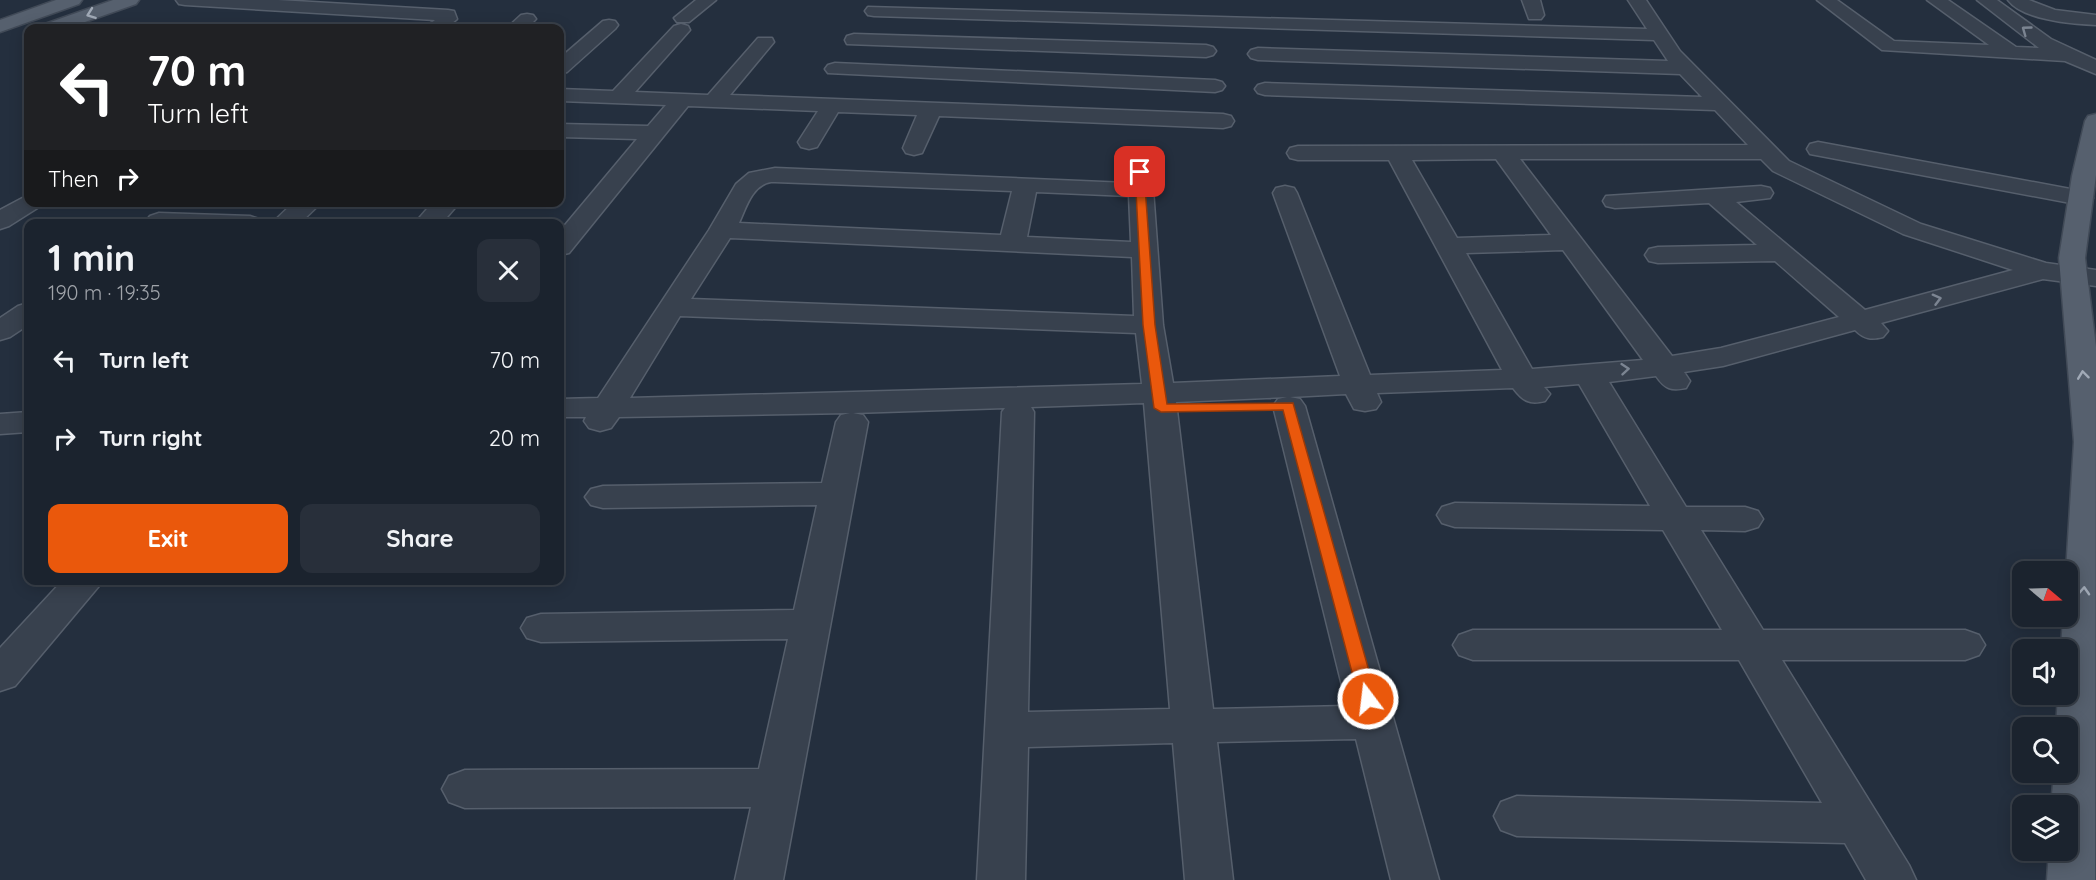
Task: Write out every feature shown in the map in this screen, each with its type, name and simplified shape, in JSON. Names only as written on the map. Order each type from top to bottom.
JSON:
[{"type":"main road","points":[[4,23],[73,0]]},
{"type":"main road","points":[[63,24],[130,0]]},
{"type":"main road","points":[[2071,880],[2091,442],[2072,258],[2088,187],[2096,121]]},
{"type":"street","points":[[185,0],[448,15],[448,19],[440,24]]},
{"type":"street","points":[[618,98],[682,24],[707,0]]},
{"type":"street","points":[[1114,18],[1118,0]]},
{"type":"street","points":[[1637,0],[1673,55],[1781,166],[1912,229],[2076,280]]},
{"type":"street","points":[[1826,0],[1889,46],[2069,55]]},
{"type":"street","points":[[1936,0],[2013,53]]},
{"type":"street","points":[[1986,0],[2044,43],[2096,68]]},
{"type":"street","points":[[2018,0],[2026,6],[2046,13],[2096,20]]},
{"type":"street","points":[[809,142],[835,69],[877,5],[1037,8],[1114,18],[1660,35]]},
{"type":"street","points":[[938,43],[951,6]]},
{"type":"street","points":[[1011,114],[1037,8]]},
{"type":"street","points":[[564,63],[607,15]]},
{"type":"street","points":[[854,40],[1206,51]]},
{"type":"street","points":[[713,102],[765,42]]},
{"type":"street","points":[[1258,54],[1686,68]]},
{"type":"street","points":[[835,69],[1215,86]]},
{"type":"street","points":[[1265,89],[1720,104]]},
{"type":"street","points":[[564,96],[1223,122]]},
{"type":"street","points":[[564,238],[681,101]]},
{"type":"street","points":[[914,148],[930,111]]},
{"type":"street","points":[[564,130],[654,133]]},
{"type":"street","points":[[1818,149],[2088,187]]},
{"type":"street","points":[[1502,152],[1671,375]]},
{"type":"street","points":[[1298,153],[1767,152]]},
{"type":"street","points":[[1397,153],[1528,387]]},
{"type":"street","points":[[604,416],[670,307],[722,230],[751,181],[775,175],[1024,186],[1140,180],[1149,325],[1160,401],[1209,880]]},
{"type":"street","points":[[1012,245],[1024,186]]},
{"type":"street","points":[[0,192],[24,192]]},
{"type":"street","points":[[1285,193],[1361,393]]},
{"type":"street","points":[[1615,201],[1761,193]]},
{"type":"street","points":[[1715,196],[1869,327]]},
{"type":"street","points":[[0,221],[24,206]]},
{"type":"street","points":[[161,219],[177,207]]},
{"type":"street","points":[[290,219],[304,207]]},
{"type":"street","points":[[431,219],[443,207]]},
{"type":"street","points":[[722,230],[1144,250]]},
{"type":"street","points":[[1449,246],[1571,242]]},
{"type":"street","points":[[1658,255],[1782,253]]},
{"type":"street","points":[[564,424],[604,416],[1160,401],[1528,387],[1671,375],[1729,375],[1869,327],[2076,280]]},
{"type":"street","points":[[670,307],[1149,325]]},
{"type":"street","points":[[0,332],[24,315]]},
{"type":"street","points":[[1593,383],[1892,880]]},
{"type":"street","points":[[564,409],[604,416],[852,422],[953,418],[1160,401],[1289,406],[1361,393]]},
{"type":"street","points":[[1289,406],[1415,880]]},
{"type":"street","points":[[1001,880],[1018,412]]},
{"type":"street","points":[[759,880],[852,422]]},
{"type":"street","points":[[603,497],[837,494]]},
{"type":"street","points":[[1455,515],[1745,519]]},
{"type":"street","points":[[0,675],[81,585]]},
{"type":"street","points":[[542,628],[811,624]]},
{"type":"street","points":[[1473,645],[1965,645]]},
{"type":"street","points":[[1006,730],[1374,722]]},
{"type":"street","points":[[465,789],[777,788]]},
{"type":"street","points":[[1517,816],[1858,824]]},
{"type":"route","points":[[1140,172],[1149,325],[1161,408],[1289,406],[1368,699]]}]
